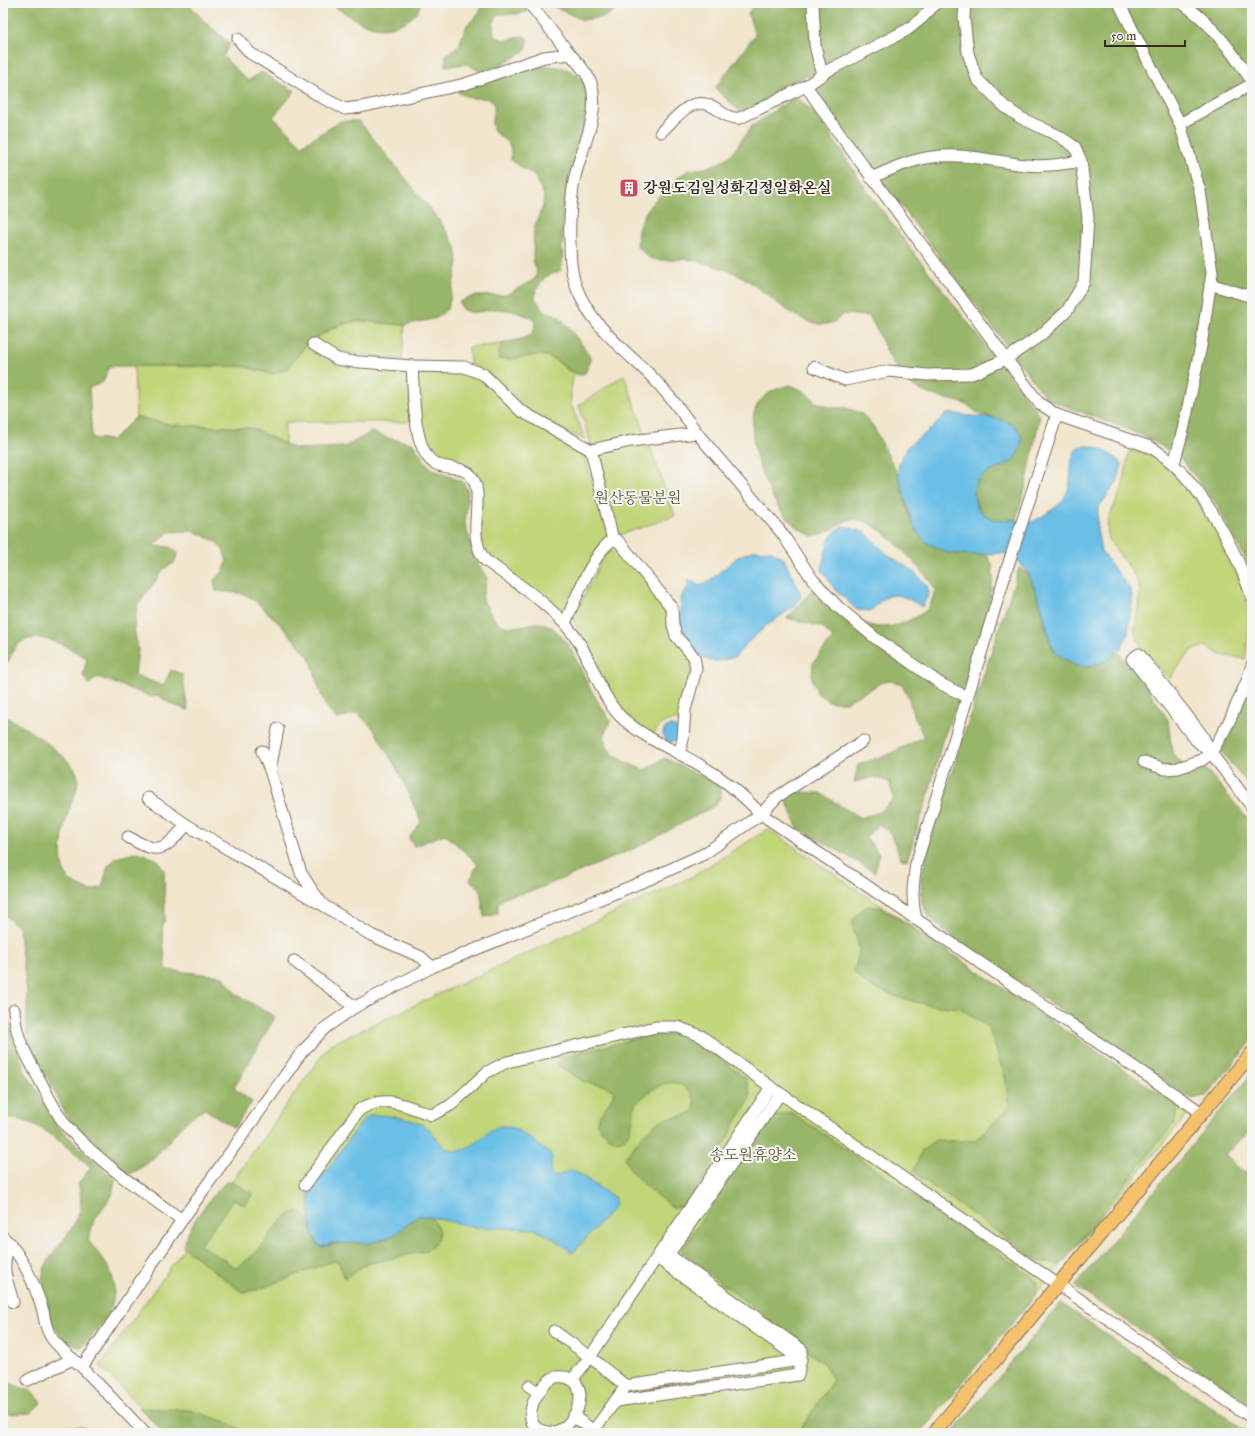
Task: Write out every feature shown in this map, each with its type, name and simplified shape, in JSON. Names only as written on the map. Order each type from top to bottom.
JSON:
[{"type":"main road","points":[[934,1433],[1252,1053]]},
{"type":"street","points":[[529,3],[581,66],[591,83],[593,101],[590,127],[574,180],[570,241],[572,267],[577,289],[590,312],[615,343],[651,376],[686,417],[697,433],[781,532],[813,580],[838,607],[874,637],[941,684],[967,697]]},
{"type":"street","points":[[813,3],[815,45],[822,75]]},
{"type":"street","points":[[661,132],[687,108],[698,102],[706,102],[723,113],[740,118],[806,86],[822,75],[908,30],[936,3]]},
{"type":"street","points":[[814,367],[845,380],[889,371],[927,375],[972,374],[1006,359],[1041,335],[1066,311],[1084,282],[1088,218],[1081,161],[1075,148],[1060,136],[1021,118],[1009,110],[977,79],[968,53],[964,18],[965,3]]},
{"type":"street","points":[[1119,3],[1180,124],[1200,191],[1212,273],[1201,346],[1183,430],[1174,463]]},
{"type":"street","points":[[1180,124],[1252,83],[1222,38],[1200,15],[1182,3]]},
{"type":"street","points":[[238,39],[250,53],[323,98],[345,109],[361,107],[465,84],[544,57],[570,54]]},
{"type":"street","points":[[806,86],[871,178],[1039,403],[1057,416],[1150,447],[1174,463],[1214,516],[1242,567],[1252,597]]},
{"type":"street","points":[[871,178],[900,165],[932,156],[953,155],[1027,165],[1052,165],[1081,161]]},
{"type":"street","points":[[1210,284],[1252,298]]},
{"type":"street","points":[[313,344],[336,358],[347,361],[412,366],[464,367],[483,374],[521,411],[591,450],[631,441],[697,433]]},
{"type":"street","points":[[412,366],[417,431],[423,448],[429,459],[436,464],[465,472],[472,477],[476,487],[475,536],[481,554],[485,560],[565,623],[580,643],[608,697],[621,717],[652,739],[727,783],[761,814],[1202,1113]]},
{"type":"street","points":[[916,919],[912,905],[912,890],[916,864],[1010,559],[1057,416]]},
{"type":"street","points":[[591,450],[613,540]]},
{"type":"street","points":[[565,623],[597,558],[607,543],[617,540],[672,608],[673,626],[676,636],[694,657],[696,669],[684,710],[683,739],[679,754]]},
{"type":"street","points":[[1210,753],[1202,735],[1139,654],[1132,659],[1196,740],[1210,753],[1252,807]]},
{"type":"street","points":[[1144,762],[1165,769],[1178,768],[1202,760],[1210,753],[1228,724],[1247,681],[1252,665]]},
{"type":"street","points":[[270,770],[278,729]]},
{"type":"street","points":[[82,1367],[182,1220],[301,1053],[325,1028],[355,1007],[432,967],[647,880],[704,854],[761,814],[777,798],[863,741]]},
{"type":"street","points":[[262,752],[270,770],[301,873],[323,905]]},
{"type":"street","points":[[148,798],[187,825],[371,935],[421,957],[432,967]]},
{"type":"street","points":[[128,837],[151,848],[160,849],[169,844],[187,825]]},
{"type":"street","points":[[294,961],[355,1007]]},
{"type":"street","points":[[14,1010],[15,1030],[24,1050],[58,1113],[70,1130],[122,1177],[182,1220]]},
{"type":"street","points":[[305,1185],[359,1110],[371,1102],[386,1100],[432,1115],[451,1105],[487,1072],[507,1062],[656,1027],[678,1027],[701,1036],[776,1090],[1252,1418]]},
{"type":"street","points":[[572,1380],[663,1257],[776,1090]]},
{"type":"street","points":[[6,1240],[30,1277],[43,1312],[45,1325],[51,1337],[145,1433]]},
{"type":"street","points":[[6,1240],[3,1267],[13,1302]]},
{"type":"street","points":[[663,1257],[800,1360]]},
{"type":"street","points":[[554,1331],[626,1386],[800,1360]]},
{"type":"street","points":[[28,1380],[73,1359]]},
{"type":"street","points":[[616,1401],[798,1376],[800,1360]]},
{"type":"street","points":[[555,1377],[572,1380],[576,1384],[581,1395],[579,1407],[566,1426],[556,1432],[538,1431],[530,1414],[532,1403],[539,1393],[545,1384],[555,1377]]},
{"type":"street","points":[[529,1386],[539,1393]]},
{"type":"street","points":[[573,1416],[593,1432],[626,1386]]},
{"type":"green space","points":[[3,3],[188,3],[206,23],[230,44],[223,56],[248,81],[261,72],[295,91],[273,117],[302,145],[341,121],[359,121],[439,220],[456,247],[458,262],[448,308],[437,318],[405,325],[361,321],[345,323],[331,328],[306,345],[287,369],[272,374],[242,366],[109,366],[103,382],[89,388],[92,438],[112,440],[136,417],[173,425],[252,428],[295,449],[344,447],[372,432],[387,438],[412,443],[431,469],[463,482],[468,492],[465,524],[475,559],[487,578],[482,598],[495,620],[501,625],[508,627],[537,623],[550,626],[564,639],[593,694],[611,721],[605,732],[605,740],[607,747],[611,752],[624,761],[644,770],[665,758],[721,786],[721,797],[714,806],[638,847],[533,891],[507,896],[498,903],[498,914],[484,917],[480,889],[470,880],[478,864],[445,834],[414,846],[409,838],[421,822],[401,776],[373,728],[357,713],[337,719],[331,713],[323,700],[314,669],[307,655],[281,625],[252,598],[246,595],[216,591],[214,580],[223,572],[227,562],[224,551],[217,542],[194,531],[169,532],[152,546],[170,547],[178,553],[174,563],[164,569],[137,606],[134,628],[138,649],[135,675],[163,686],[171,670],[182,674],[188,710],[171,704],[158,695],[153,697],[98,677],[89,684],[83,676],[87,658],[53,641],[34,638],[25,640],[17,645],[8,662],[3,661]]},
{"type":"green space","points":[[329,3],[421,3],[415,14],[407,20],[390,27],[380,28],[363,23]]},
{"type":"green space","points":[[479,3],[520,3],[528,11],[517,14],[498,14],[493,24],[494,35],[498,38],[508,40],[524,36],[528,39],[526,50],[497,68],[487,72],[481,72],[467,64],[445,66],[446,55],[459,45],[467,25],[479,14],[481,9]]},
{"type":"green space","points":[[546,3],[626,3],[604,17],[582,20]]},
{"type":"green space","points":[[756,3],[1248,3],[1252,11],[1252,571],[1217,505],[1180,457],[1142,435],[1047,399],[856,146],[833,118],[807,75],[742,114],[715,88],[755,35],[748,13]]},
{"type":"green space","points":[[547,66],[567,69],[579,77],[586,88],[588,102],[582,133],[567,186],[564,207],[562,266],[560,271],[545,277],[536,290],[535,298],[543,311],[555,314],[561,318],[589,355],[590,362],[585,373],[578,375],[554,359],[546,356],[535,355],[511,359],[499,359],[499,351],[502,344],[529,336],[535,327],[535,320],[523,314],[503,309],[471,312],[462,309],[459,302],[474,296],[506,295],[535,279],[537,271],[533,261],[534,228],[543,206],[544,195],[534,176],[511,160],[511,152],[507,142],[494,130],[492,124],[494,107],[493,102],[486,98],[470,98],[457,92],[461,89],[527,69]]},
{"type":"green space","points":[[795,96],[807,106],[827,130],[892,224],[1040,415],[1026,485],[1016,519],[1000,521],[986,516],[977,505],[974,498],[976,484],[983,474],[1011,462],[995,418],[980,414],[965,404],[929,394],[913,386],[897,369],[869,316],[843,314],[836,321],[831,323],[820,324],[808,321],[796,315],[735,273],[710,264],[688,259],[653,259],[648,257],[637,246],[638,230],[644,215],[653,202],[676,179],[689,170],[705,168],[719,163],[732,154],[751,127]]},
{"type":"green space","points":[[361,321],[405,325],[402,360],[330,350],[314,340],[336,327]]},
{"type":"green space","points":[[502,344],[499,351],[548,356],[574,373],[571,390],[571,404],[585,439],[569,433],[532,413],[486,372],[470,364],[469,347]]},
{"type":"green space","points":[[306,345],[338,365],[404,369],[408,372],[411,418],[408,422],[285,422],[285,444],[250,428],[173,425],[136,417],[134,366],[242,366],[272,374],[287,369]]},
{"type":"green space","points":[[419,371],[467,371],[584,454],[608,535],[594,554],[563,614],[490,560],[481,547],[478,483],[440,463],[429,452],[425,443],[420,420],[417,376]]},
{"type":"green space","name":"원산동물분원","points":[[624,375],[675,516],[619,535],[579,405]]},
{"type":"green space","points":[[790,385],[804,391],[816,402],[831,408],[847,408],[862,414],[873,426],[898,475],[910,517],[921,537],[971,555],[986,554],[992,564],[993,579],[985,625],[960,698],[942,741],[929,793],[907,860],[901,859],[891,834],[879,824],[866,837],[879,854],[875,872],[797,827],[786,800],[797,792],[820,793],[860,818],[880,812],[894,798],[889,782],[874,777],[854,782],[858,765],[887,755],[924,737],[913,714],[909,698],[901,684],[887,680],[846,702],[831,702],[818,694],[812,679],[813,663],[833,638],[822,627],[787,618],[813,591],[860,621],[870,625],[882,627],[896,625],[912,619],[925,611],[932,600],[935,589],[911,558],[900,547],[888,536],[865,521],[851,519],[827,532],[812,536],[787,518],[779,508],[763,477],[757,459],[753,441],[753,424],[755,409],[763,398],[772,391]]},
{"type":"green space","points":[[1134,451],[1161,458],[1173,469],[1198,503],[1223,544],[1233,564],[1246,598],[1248,628],[1245,659],[1221,655],[1205,646],[1192,650],[1169,679],[1147,654],[1138,640],[1135,633],[1135,626],[1140,594],[1139,584],[1111,543],[1108,536],[1110,514],[1123,484],[1129,452]]},
{"type":"green space","points":[[615,549],[624,553],[670,611],[692,664],[681,721],[672,720],[665,722],[653,735],[631,719],[617,705],[573,619],[603,557]]},
{"type":"green space","points":[[1019,568],[1029,575],[1041,605],[1050,641],[1055,652],[1076,666],[1088,667],[1108,660],[1118,652],[1147,687],[1168,720],[1172,753],[1184,765],[1206,769],[1252,824],[1252,1041],[1206,1096],[1191,1099],[946,932],[930,918],[922,903],[921,878],[933,829]]},
{"type":"green space","points":[[1252,678],[1252,788],[1221,752]]},
{"type":"green space","points":[[3,716],[21,725],[56,750],[73,767],[77,774],[77,785],[63,832],[61,855],[66,875],[72,882],[91,891],[102,887],[108,866],[116,858],[138,852],[158,860],[164,870],[165,918],[162,929],[166,970],[223,976],[236,994],[275,1017],[234,1088],[252,1102],[234,1128],[205,1109],[194,1115],[185,1123],[149,1162],[138,1170],[126,1175],[68,1119],[27,1036],[27,991],[18,927],[3,914]]},
{"type":"green space","name":"송도원휴양소","points":[[768,829],[1188,1114],[919,1433],[166,1433],[100,1366],[329,1045],[693,876]]},
{"type":"green space","points":[[868,906],[883,908],[1175,1104],[1178,1112],[1174,1123],[1060,1265],[1038,1261],[913,1172],[922,1151],[935,1140],[975,1140],[1009,1108],[1005,1077],[989,1028],[960,1008],[928,1005],[897,997],[866,984],[854,972],[859,950],[853,922],[855,917]]},
{"type":"green space","points":[[3,1005],[25,1071],[62,1131],[115,1179],[112,1195],[94,1220],[88,1240],[111,1272],[114,1297],[107,1316],[101,1325],[80,1348],[65,1339],[53,1324],[44,1294],[42,1279],[49,1260],[76,1221],[80,1204],[78,1184],[91,1167],[50,1134],[37,1127],[25,1121],[14,1119],[3,1121]]},
{"type":"green space","points":[[650,1035],[680,1035],[695,1039],[744,1077],[749,1086],[749,1101],[746,1107],[693,1195],[682,1207],[674,1208],[653,1193],[633,1172],[625,1158],[643,1136],[659,1122],[664,1119],[682,1116],[691,1112],[695,1103],[690,1092],[680,1085],[673,1083],[666,1083],[653,1089],[635,1104],[634,1115],[628,1132],[624,1138],[619,1141],[605,1134],[596,1124],[614,1091],[607,1086],[584,1082],[557,1065],[559,1058]]},
{"type":"green space","points":[[1252,1073],[1252,1129],[1225,1154],[1241,1171],[1252,1174],[1252,1406],[1075,1286]]},
{"type":"green space","points":[[791,1112],[1031,1275],[1037,1282],[1037,1294],[920,1433],[798,1433],[833,1380],[824,1364],[681,1251],[771,1117]]},
{"type":"green space","points":[[226,1182],[233,1182],[253,1194],[245,1205],[234,1199],[200,1245],[237,1268],[259,1249],[275,1228],[287,1216],[298,1211],[308,1218],[314,1237],[321,1247],[341,1243],[412,1220],[418,1216],[430,1217],[437,1226],[437,1239],[435,1244],[426,1251],[366,1264],[345,1278],[338,1261],[330,1262],[257,1290],[242,1292],[183,1247],[185,1239],[194,1221]]},
{"type":"green space","points":[[1061,1303],[1249,1433],[952,1433]]},
{"type":"green space","points":[[3,1381],[31,1391],[42,1402],[31,1413],[3,1414]]},
{"type":"green space","points":[[139,1408],[189,1410],[224,1421],[247,1433],[164,1433]]},
{"type":"green space","points":[[66,1426],[83,1427],[95,1433],[56,1433]]},
{"type":"water","points":[[952,413],[1000,420],[1009,423],[1016,428],[1021,435],[1021,445],[1014,459],[1004,466],[983,476],[978,480],[975,486],[974,494],[976,505],[980,511],[990,518],[1001,521],[1014,520],[1031,522],[1038,519],[1061,503],[1067,493],[1072,461],[1077,448],[1088,446],[1101,449],[1122,464],[1117,482],[1098,508],[1097,530],[1101,551],[1129,588],[1132,595],[1128,634],[1121,648],[1108,660],[1088,667],[1076,666],[1055,652],[1050,641],[1041,605],[1029,575],[1018,560],[1003,553],[971,555],[949,553],[927,543],[921,537],[913,524],[898,475],[899,463],[908,446],[934,427],[944,415]]},
{"type":"water","points":[[843,526],[865,532],[888,555],[913,571],[927,586],[929,593],[922,607],[907,598],[895,595],[884,599],[871,611],[857,610],[833,587],[822,570],[830,539],[838,529]]},
{"type":"water","points":[[754,550],[771,551],[784,558],[798,587],[801,597],[795,606],[767,625],[746,644],[735,657],[717,661],[708,660],[697,653],[681,637],[681,597],[689,586],[687,581],[689,579],[699,586],[709,581],[738,557]]},
{"type":"water","points":[[671,726],[678,731],[679,734],[674,741],[671,742],[664,737],[663,734],[668,727]]},
{"type":"water","points":[[371,1115],[394,1117],[418,1123],[430,1130],[443,1146],[455,1151],[469,1147],[494,1128],[503,1126],[511,1127],[526,1135],[552,1156],[550,1173],[554,1177],[573,1170],[615,1198],[614,1207],[573,1253],[553,1238],[534,1229],[475,1227],[430,1217],[418,1216],[394,1235],[372,1243],[334,1243],[321,1247],[314,1236],[312,1229],[309,1194],[364,1119]]},
{"type":"place","name":"강원도김일성화김정일화온실","points":[[629,188]]}]
